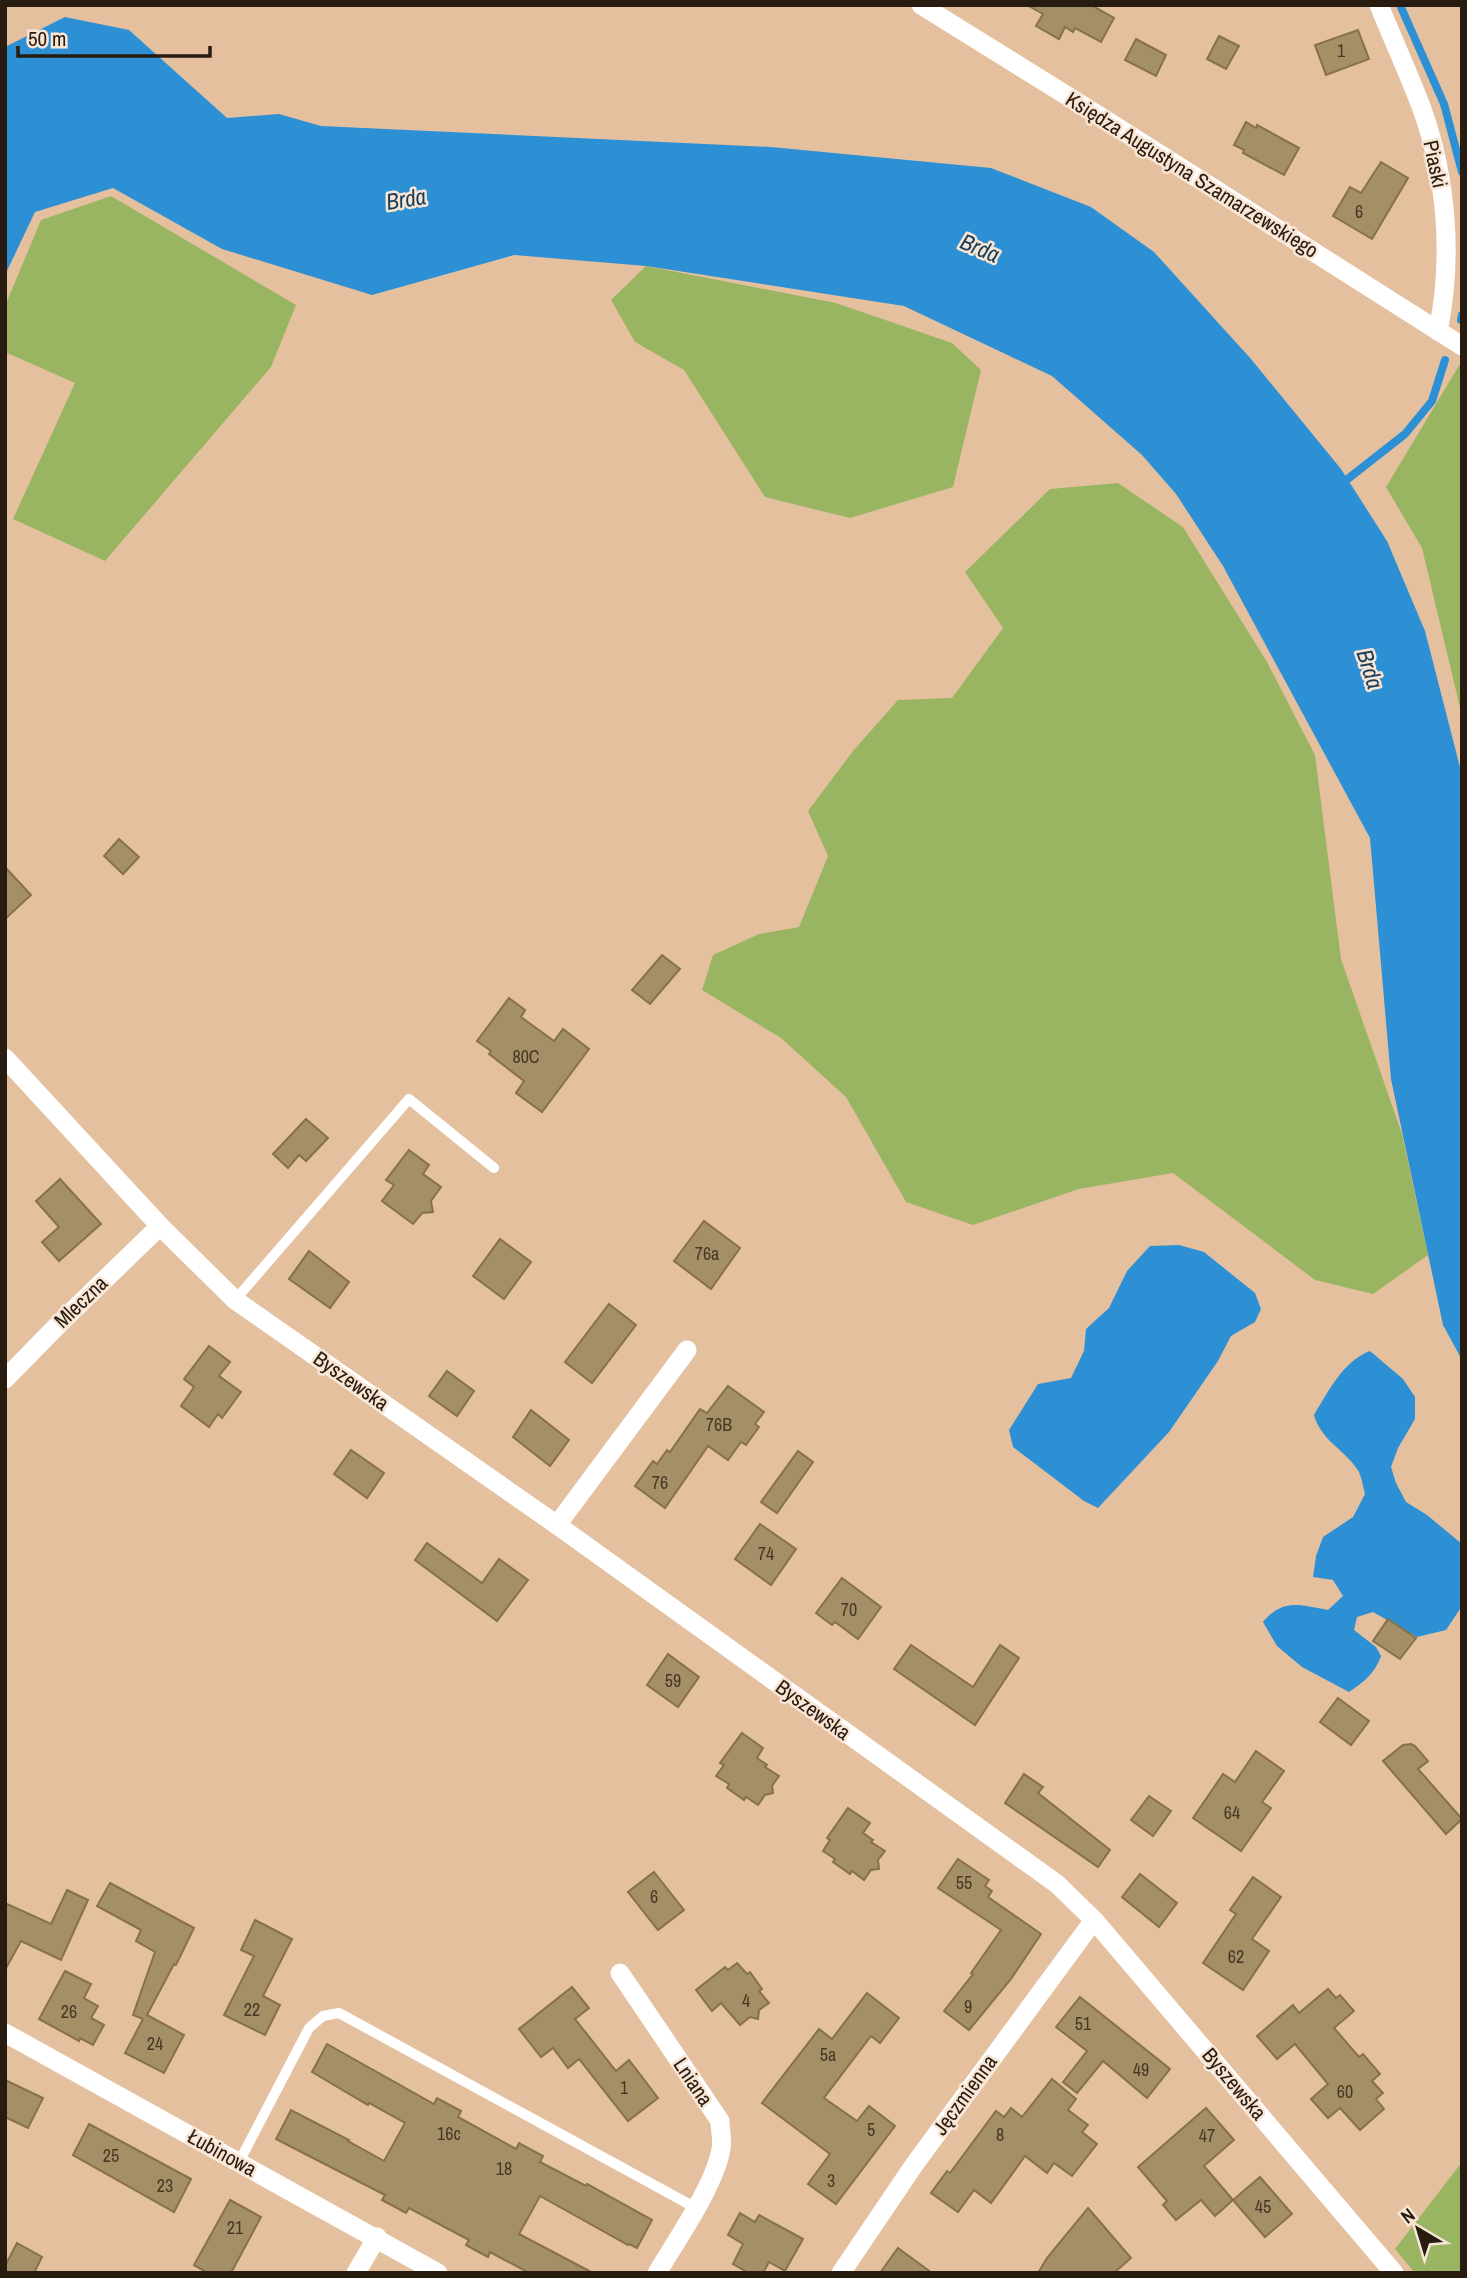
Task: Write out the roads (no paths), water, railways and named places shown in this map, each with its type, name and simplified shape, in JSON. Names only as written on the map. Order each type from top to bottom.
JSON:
[{"type":"street","name":"Księdza Augustyna Szamarzewskiego","points":[[921,5],[1462,346]]},
{"type":"street","name":"Piaski","points":[[1379,5],[1423,112],[1438,173],[1444,210],[1446,253],[1444,304],[1438,331]]},
{"type":"street","name":"Byszewska","points":[[5,1058],[160,1226],[235,1300],[557,1525],[1057,1884],[1094,1920],[1394,2273]]},
{"type":"street","name":"Mleczna","points":[[5,1379],[160,1226]]},
{"type":"street","points":[[557,1525],[687,1350]]},
{"type":"street","name":"Jęczmienna","points":[[841,2273],[914,2165],[1094,1920]]},
{"type":"street","name":"Lniana","points":[[620,1973],[720,2122],[721,2149],[712,2176],[657,2273]]},
{"type":"street","name":"Łubinowa","points":[[5,2033],[438,2273]]},
{"type":"street","points":[[356,2273],[377,2237]]},
{"type":"lane","points":[[235,1300],[410,1099],[494,1168]]},
{"type":"lane","points":[[239,2162],[309,2028],[324,2016],[339,2013],[696,2208]]},
{"type":"water","name":"Brda","points":[[65,17],[129,30],[227,118],[279,114],[321,126],[771,147],[991,168],[1091,207],[1154,252],[1251,359],[1341,469],[1387,541],[1425,631],[1462,775],[1462,1360],[1443,1325],[1391,1079],[1370,838],[1223,566],[1176,494],[1142,455],[1052,376],[904,306],[646,266],[514,255],[372,295],[222,249],[113,188],[35,212],[5,275],[5,47]]},
{"type":"water","points":[[1179,1245],[1204,1252],[1255,1293],[1261,1309],[1255,1322],[1231,1336],[1218,1361],[1169,1432],[1098,1508],[1084,1501],[1013,1447],[1009,1430],[1038,1384],[1071,1378],[1084,1351],[1086,1329],[1109,1308],[1127,1271],[1150,1246]]},
{"type":"water","points":[[1370,1351],[1403,1379],[1415,1397],[1415,1419],[1398,1448],[1391,1467],[1406,1502],[1427,1515],[1462,1544],[1462,1603],[1446,1630],[1417,1637],[1373,1612],[1357,1617],[1354,1630],[1376,1647],[1381,1656],[1368,1677],[1349,1692],[1302,1667],[1277,1646],[1263,1622],[1270,1614],[1285,1606],[1301,1605],[1328,1610],[1343,1596],[1333,1580],[1313,1577],[1316,1556],[1323,1537],[1353,1517],[1365,1494],[1354,1464],[1322,1432],[1314,1415],[1344,1370]]},
{"type":"waterway","points":[[1400,5],[1444,104],[1462,172]]},
{"type":"waterway","points":[[1461,320],[1462,315]]},
{"type":"waterway","points":[[1340,485],[1405,434],[1432,401],[1445,360]]}]
